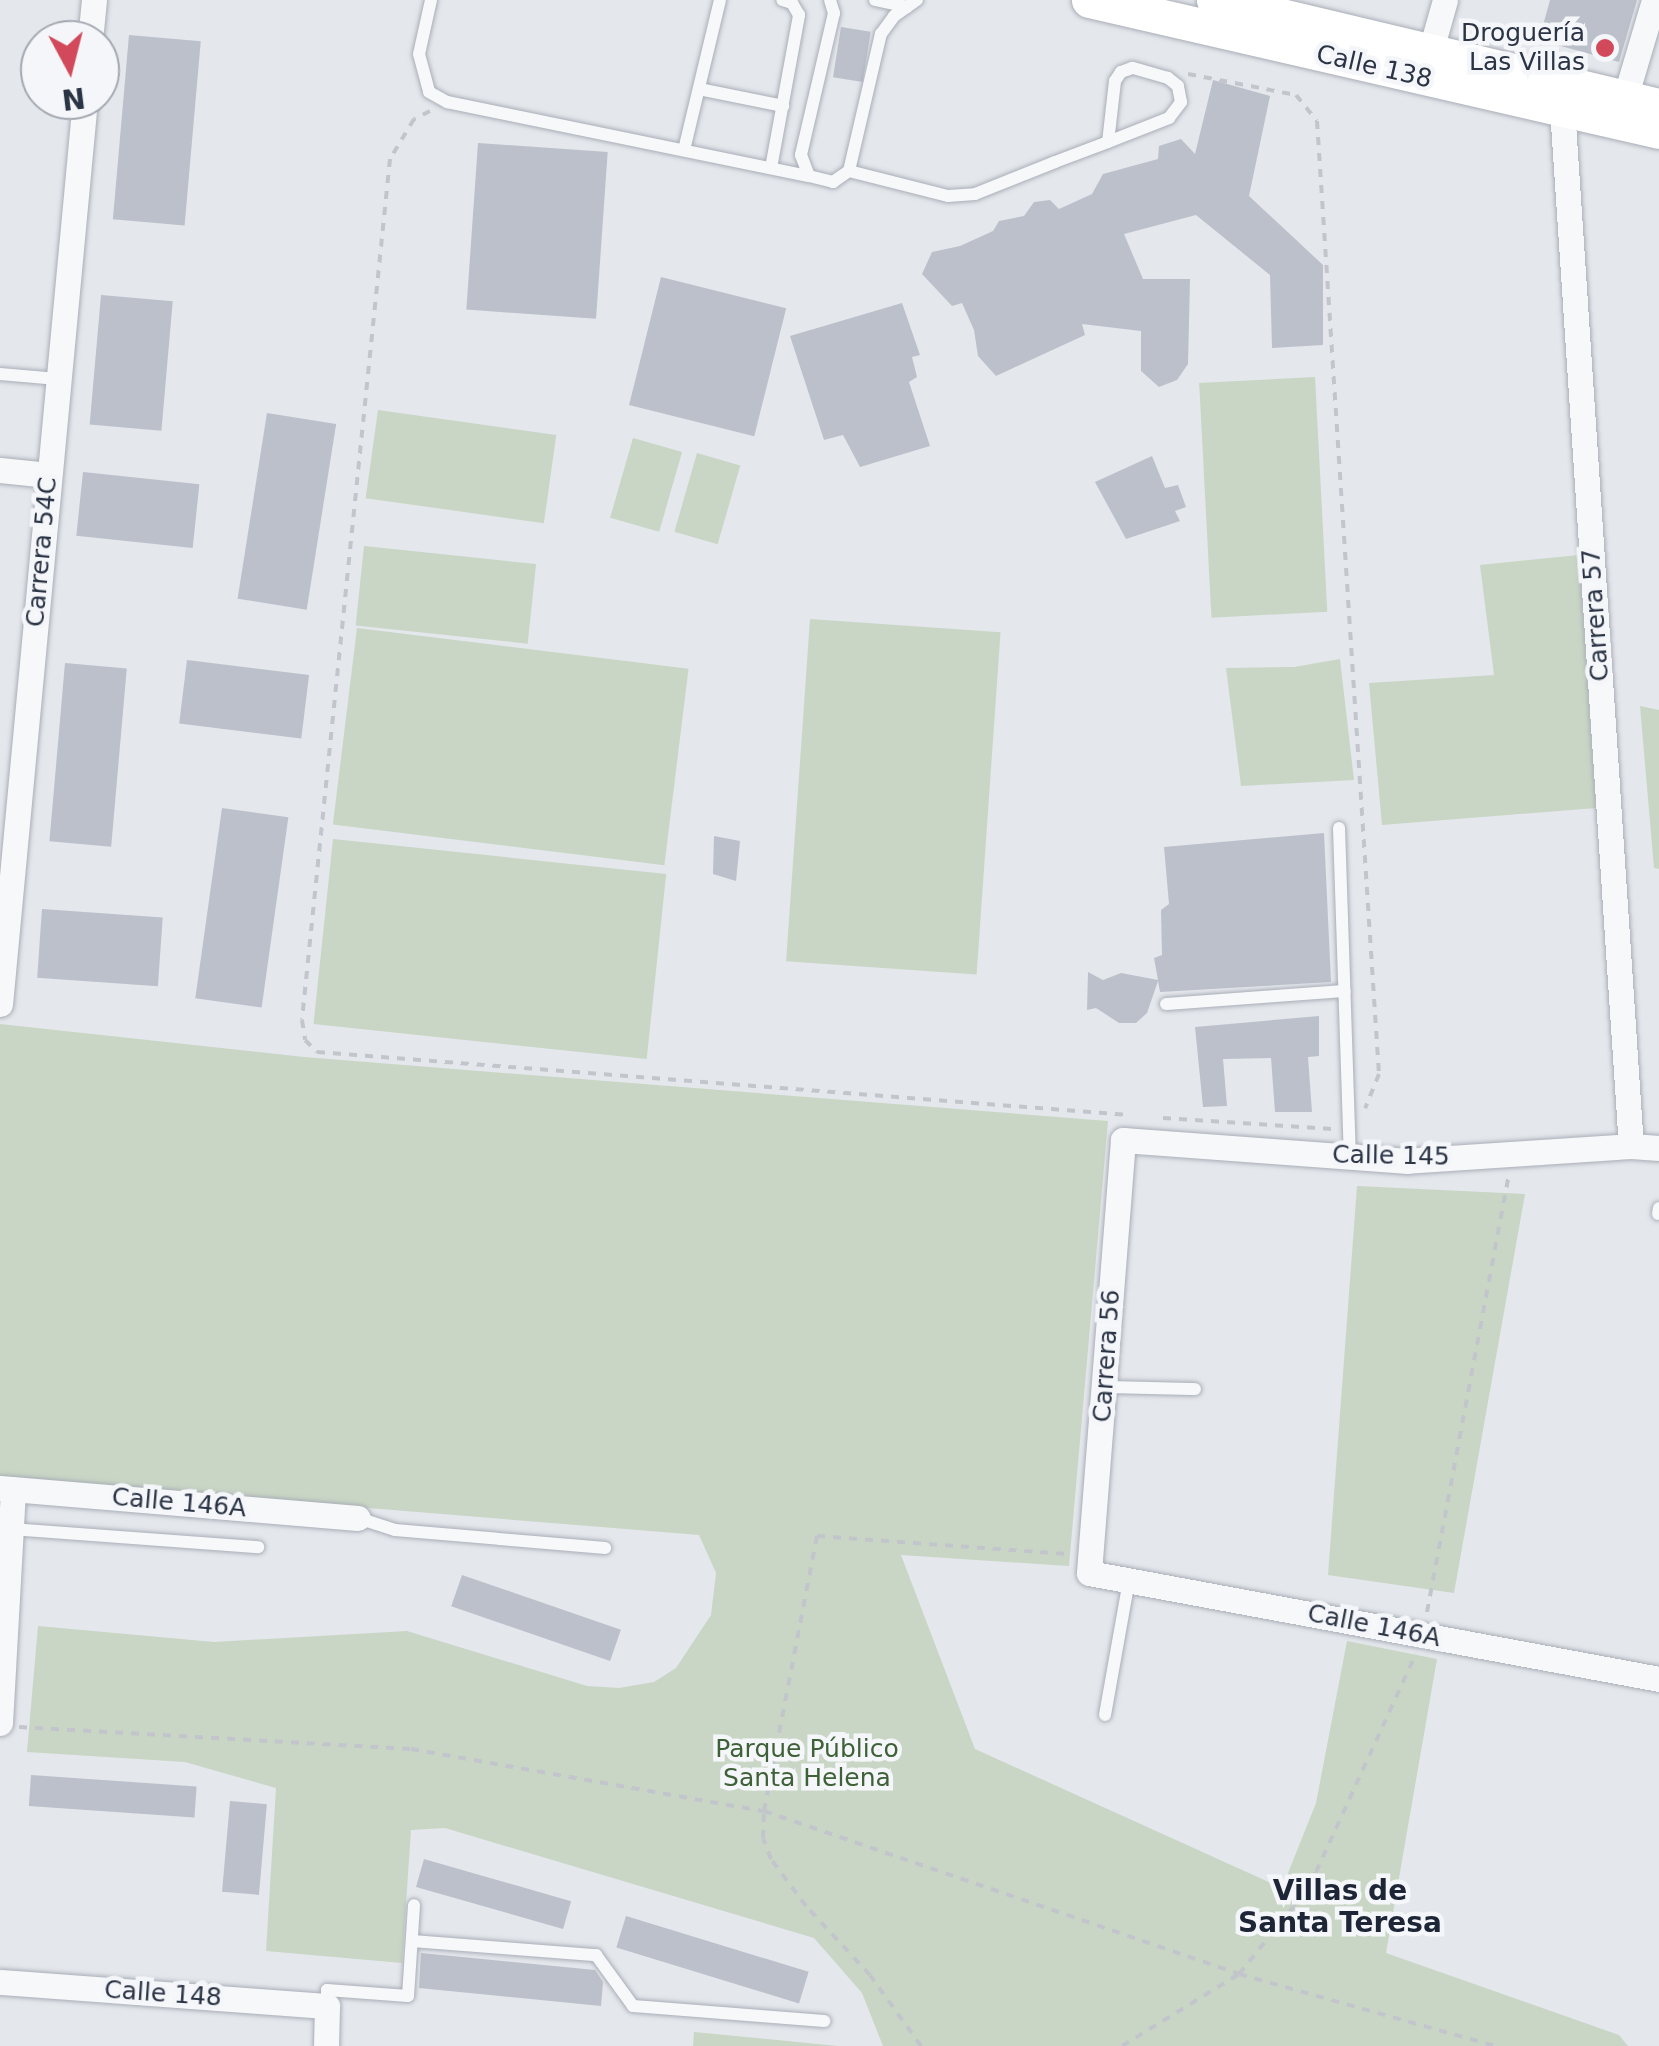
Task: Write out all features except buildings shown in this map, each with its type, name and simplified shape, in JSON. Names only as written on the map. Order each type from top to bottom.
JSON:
[{"type":"main road","name":"Calle 138","points":[[1089,0],[1216,8],[1430,53],[1659,130]]},
{"type":"main road","name":"Calle 138","points":[[1216,8],[1561,98],[1642,102]]},
{"type":"street","points":[[1430,53],[1444,0]]},
{"type":"street","points":[[1642,102],[1654,0]]},
{"type":"street","name":"Carrera 57","points":[[1561,98],[1631,1146]]},
{"type":"street","name":"Carrera 54C","points":[[0,1004],[82,120]]},
{"type":"street","points":[[0,470],[50,475]]},
{"type":"street","name":"Calle 145","points":[[1128,1128],[1408,1161],[1631,1146],[1659,1148]]},
{"type":"street","name":"Carrera 56","points":[[1090,1565],[1128,1128]]},
{"type":"street","points":[[7,1489],[11,1529],[10,1725]]},
{"type":"street","name":"Calle 146A","points":[[7,1489],[358,1518]]},
{"type":"street","name":"Calle 146A","points":[[1090,1565],[1129,1580],[1659,1679]]},
{"type":"street","name":"Calle 148","points":[[0,1982],[326,2006]]},
{"type":"street","points":[[326,2006],[326,2046]]},
{"type":"lane","points":[[431,0],[418,54],[429,92],[447,102],[834,182],[849,171],[882,34],[912,3]]},
{"type":"lane","points":[[684,150],[720,0]]},
{"type":"lane","points":[[771,168],[799,15],[792,4],[782,0]]},
{"type":"lane","points":[[809,176],[801,155],[834,14],[830,0]]},
{"type":"lane","points":[[876,0],[912,3]]},
{"type":"lane","points":[[849,171],[948,196],[966,196],[1108,142],[1174,114],[1182,94],[1168,78],[1132,68],[1121,72],[1115,82],[1108,142]]},
{"type":"lane","points":[[699,89],[782,106]]},
{"type":"lane","points":[[0,374],[58,379]]},
{"type":"lane","points":[[1339,828],[1350,1156]]},
{"type":"lane","points":[[1166,1004],[1344,991]]},
{"type":"lane","points":[[1104,1387],[1196,1388]]},
{"type":"lane","points":[[358,1518],[395,1530],[605,1548]]},
{"type":"lane","points":[[11,1529],[258,1547]]},
{"type":"lane","points":[[1105,1714],[1129,1580]]},
{"type":"lane","points":[[326,2006],[328,1990],[408,1996],[414,1905]]},
{"type":"lane","points":[[412,1941],[596,1955],[633,2006],[824,2021]]},
{"type":"path","points":[[1153,1117],[1330,1130],[1348,1124],[1368,1106],[1379,1074],[1316,120],[1296,96],[1194,72],[1168,78]]},
{"type":"path","points":[[447,102],[414,119],[390,158],[302,1020],[306,1040],[317,1052],[1128,1128]]},
{"type":"path","points":[[1122,2046],[1240,1974],[1316,1872],[1404,1689],[1423,1635],[1512,1154]]},
{"type":"path","points":[[920,2046],[870,1976],[806,1906],[770,1859],[764,1838],[764,1811],[817,1536],[1090,1565]]},
{"type":"path","points":[[10,1725],[411,1749],[764,1811],[1240,1974],[1496,2046]]},
{"type":"green space","points":[[1315,377],[1327,612],[1211,618],[1199,383]]},
{"type":"green space","points":[[378,410],[556,435],[544,523],[366,498]]},
{"type":"green space","points":[[633,438],[682,452],[659,532],[610,518]]},
{"type":"green space","points":[[697,453],[740,465],[718,544],[674,532]]},
{"type":"green space","points":[[364,546],[536,564],[528,644],[356,626]]},
{"type":"green space","points":[[1579,555],[1596,808],[1382,825],[1369,683],[1494,675],[1480,565]]},
{"type":"green space","points":[[810,619],[1001,632],[977,974],[786,961]]},
{"type":"green space","points":[[357,628],[689,669],[664,865],[333,825]]},
{"type":"green space","points":[[1340,659],[1354,780],[1241,786],[1226,668],[1294,667]]},
{"type":"green space","points":[[1640,706],[1659,710],[1659,869],[1654,868]]},
{"type":"green space","points":[[333,839],[666,874],[647,1059],[314,1024]]},
{"type":"green space","name":"Parque Público Santa Helena","points":[[0,1024],[304,1057],[1108,1121],[1069,1566],[901,1555],[975,1749],[1282,1888],[1316,1803],[1347,1641],[1437,1659],[1386,1953],[1619,2035],[1628,2046],[883,2046],[862,1993],[814,1938],[445,1828],[411,1830],[402,1963],[266,1951],[276,1788],[185,1762],[27,1752],[38,1626],[214,1642],[407,1631],[587,1686],[619,1688],[654,1682],[676,1668],[711,1615],[716,1573],[699,1535],[0,1478]]},
{"type":"green space","points":[[1357,1186],[1525,1194],[1454,1593],[1328,1575]]},
{"type":"green space","points":[[694,2032],[838,2046],[693,2046]]},
{"type":"place","name":"Droguería Las Villas","points":[[1605,48]]},
{"type":"district","name":"Villas de Santa Teresa","points":[[1340,1907]]}]
